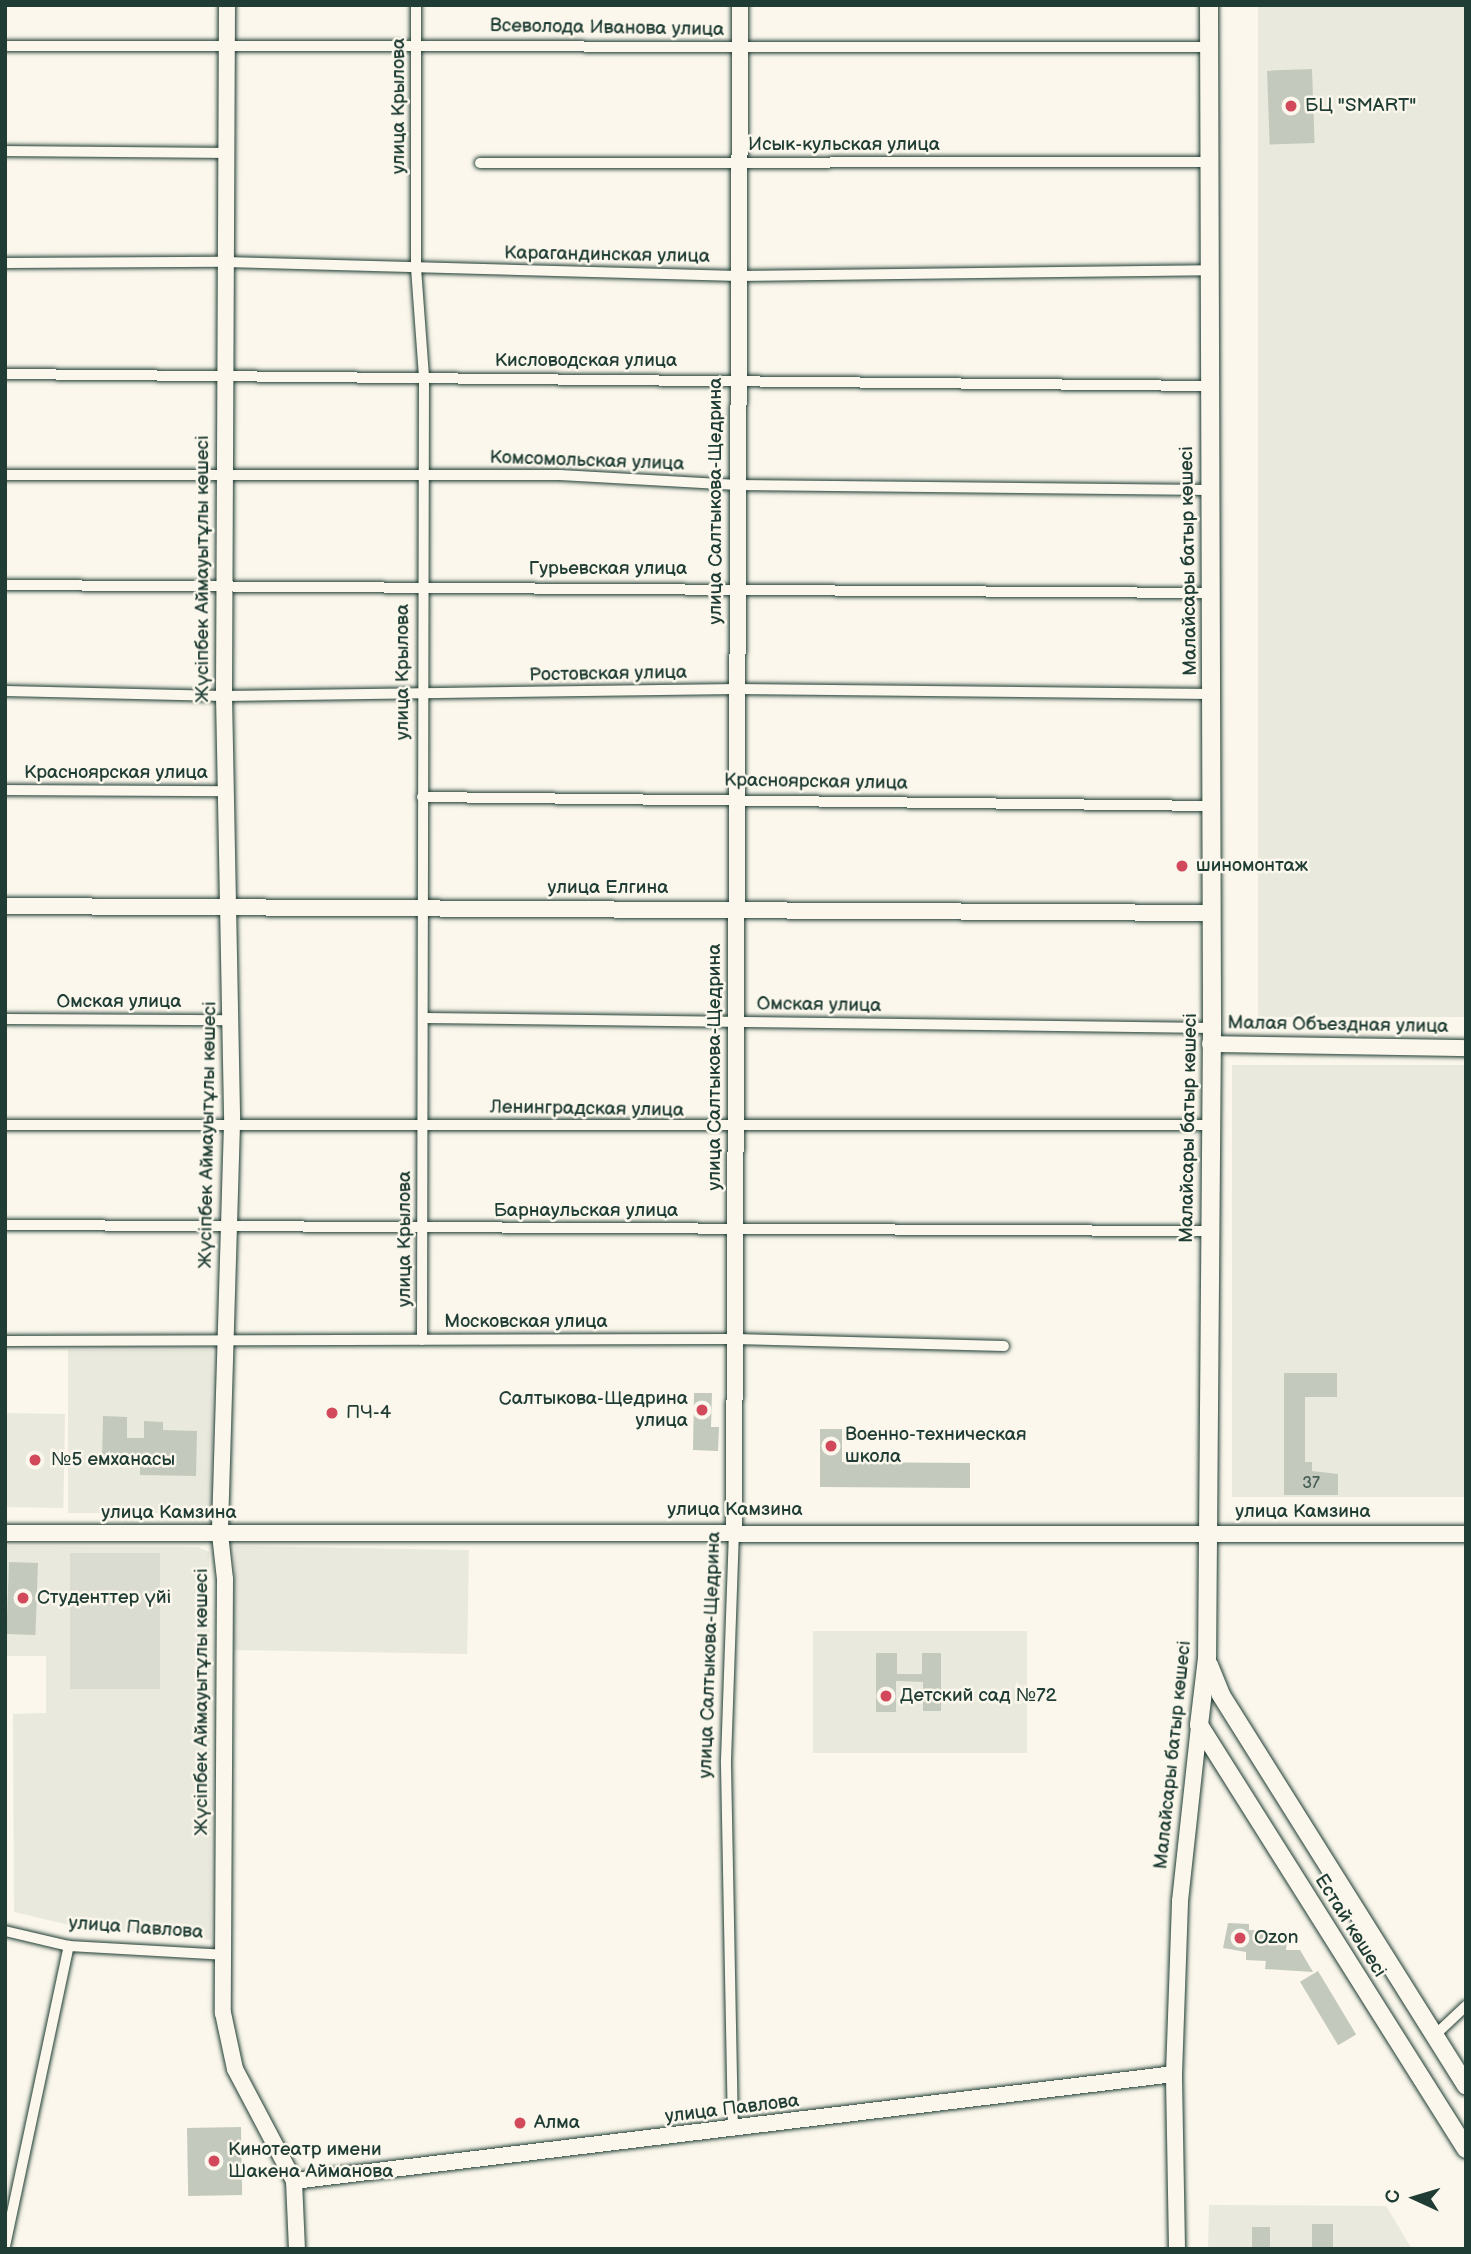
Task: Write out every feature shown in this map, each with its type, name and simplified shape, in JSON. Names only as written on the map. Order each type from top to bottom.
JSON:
[{"type":"main road","name":"Малайсары батыр көшесі","points":[[1199,1725],[1207,1658],[1211,1036],[1209,5]]},
{"type":"main road","name":"Естай көшесі","points":[[1207,1658],[1222,1695],[1466,2085]]},
{"type":"main road","name":"Естай көшесі","points":[[1199,1725],[1466,2149]]},
{"type":"street","name":"Жүсіпбек Аймауытұлы көшесі","points":[[227,5],[224,696],[231,908],[232,1124],[223,1338],[220,1534],[225,1579],[223,1955],[229,2051],[255,2114],[294,2181],[297,2249]]},
{"type":"street","name":"улица Крылова","points":[[416,5],[416,268],[424,377],[420,696],[425,1018],[422,1340]]},
{"type":"street","name":"улица Салтыкова-Щедрина","points":[[733,2130],[726,1760],[734,1530],[740,5]]},
{"type":"street","name":"Всеволода Иванова улица","points":[[5,46],[1208,47]]},
{"type":"street","points":[[5,151],[226,153]]},
{"type":"street","name":"Исык-кульская улица","points":[[480,163],[1208,162]]},
{"type":"street","name":"Карагандинская улица","points":[[5,263],[225,262],[739,276],[1209,270]]},
{"type":"street","name":"Кисловодская улица","points":[[5,374],[1208,386]]},
{"type":"street","name":"Комсомольская улица","points":[[5,475],[560,475],[738,485],[1210,490]]},
{"type":"street","name":"Гурьевская улица","points":[[5,584],[738,587],[1210,593]]},
{"type":"street","name":"Ростовская улица","points":[[5,691],[224,696],[420,696],[737,689],[1212,694]]},
{"type":"street","name":"Красноярская улица","points":[[5,790],[228,791]]},
{"type":"street","name":"Красноярская улица","points":[[422,797],[736,798],[1210,806]]},
{"type":"street","name":"улица Елгина","points":[[5,906],[737,908],[1211,913]]},
{"type":"street","name":"Омская улица","points":[[425,1018],[736,1021],[1211,1036]]},
{"type":"street","name":"Омская улица","points":[[5,1019],[232,1020]]},
{"type":"street","name":"Малая Объездная улица","points":[[1211,1036],[1466,1048]]},
{"type":"street","name":"Ленинградская улица","points":[[5,1125],[423,1123],[736,1129],[1210,1125]]},
{"type":"street","name":"Барнаульская улица","points":[[5,1225],[423,1229],[1208,1230]]},
{"type":"street","name":"Московская улица","points":[[5,1341],[223,1338],[735,1339],[1004,1346]]},
{"type":"street","name":"улица Камзина","points":[[5,1532],[220,1534],[734,1530],[1466,1534]]},
{"type":"street","name":"Малайсары батыр көшесі","points":[[1177,2249],[1174,2074],[1180,1901],[1199,1725]]},
{"type":"street","name":"улица Павлова","points":[[5,1931],[69,1946],[223,1955]]},
{"type":"street","points":[[5,2246],[69,1946]]},
{"type":"street","points":[[1434,2036],[1466,2006]]},
{"type":"street","name":"улица Павлова","points":[[294,2181],[384,2166],[733,2130],[1174,2074]]},
{"type":"shaded area","points":[[1258,5],[1466,5],[1466,1017],[1258,1017]]},
{"type":"shaded area","points":[[1232,1065],[1466,1065],[1466,1497],[1232,1497]]},
{"type":"shaded area","points":[[68,1350],[212,1350],[212,1513],[68,1513]]},
{"type":"shaded area","name":"№5 емханасы","points":[[5,1413],[65,1414],[63,1508],[5,1507]]},
{"type":"shaded area","points":[[5,1546],[198,1547],[209,1552],[211,1940],[69,1925],[14,1912],[13,1714],[46,1713],[46,1656],[5,1656]]},
{"type":"shaded area","points":[[235,1546],[469,1550],[467,1654],[233,1650]]},
{"type":"shaded area","points":[[70,1553],[160,1553],[160,1689],[70,1689]]},
{"type":"shaded area","points":[[813,1631],[1027,1631],[1027,1753],[813,1753]]},
{"type":"shaded area","points":[[1209,2205],[1386,2206],[1412,2249],[1208,2249]]},
{"type":"building","name":"БЦ \"SMART\"","points":[[1312,69],[1315,143],[1270,145],[1267,71]]},
{"type":"building","points":[[1284,1373],[1337,1373],[1337,1397],[1305,1397],[1305,1462],[1312,1462],[1312,1471],[1338,1474],[1338,1495],[1284,1495]]},
{"type":"building","name":"Салтыкова-Щедрина улица","points":[[694,1393],[712,1393],[711,1427],[719,1427],[718,1451],[693,1450]]},
{"type":"building","points":[[103,1416],[127,1417],[127,1438],[144,1438],[144,1421],[163,1422],[163,1430],[197,1431],[196,1476],[140,1475],[140,1460],[102,1459]]},
{"type":"building","name":"Военно-техническая школа","points":[[820,1429],[842,1429],[842,1462],[970,1463],[970,1488],[820,1487]]},
{"type":"building","name":"Студенттер үйі","points":[[9,1562],[38,1563],[35,1635],[6,1634]]},
{"type":"building","name":"Детский сад №72","points":[[876,1653],[897,1653],[897,1674],[922,1674],[922,1653],[941,1653],[941,1711],[923,1711],[923,1682],[896,1681],[896,1712],[876,1712]]},
{"type":"building","points":[[1228,1923],[1249,1924],[1249,1930],[1267,1931],[1266,1939],[1287,1940],[1286,1950],[1300,1950],[1313,1972],[1265,1969],[1266,1961],[1246,1960],[1246,1952],[1223,1948]]},
{"type":"building","points":[[1318,1971],[1356,2034],[1338,2045],[1300,1982]]},
{"type":"building","name":"Кинотеатр имени Шакена Айманова","points":[[241,2127],[242,2195],[188,2196],[187,2128]]},
{"type":"building","points":[[1312,2224],[1333,2224],[1333,2249],[1312,2249]]},
{"type":"building","points":[[1252,2227],[1270,2227],[1270,2249],[1252,2249]]},
{"type":"place","name":"БЦ \"SMART\"","points":[[1291,106]]},
{"type":"place","name":"шиномонтаж","points":[[1182,866]]},
{"type":"place","name":"Салтыкова-Щедрина улица","points":[[702,1410]]},
{"type":"place","name":"ПЧ-4","points":[[332,1413]]},
{"type":"place","name":"Военно-техническая школа","points":[[831,1446]]},
{"type":"place","name":"№5 емханасы","points":[[35,1460]]},
{"type":"place","name":"Студенттер үйі","points":[[23,1598]]},
{"type":"place","name":"Детский сад №72","points":[[886,1696]]},
{"type":"place","name":"Ozon","points":[[1240,1938]]},
{"type":"place","name":"Алма","points":[[520,2123]]},
{"type":"place","name":"Кинотеатр имени Шакена Айманова","points":[[214,2161]]}]
